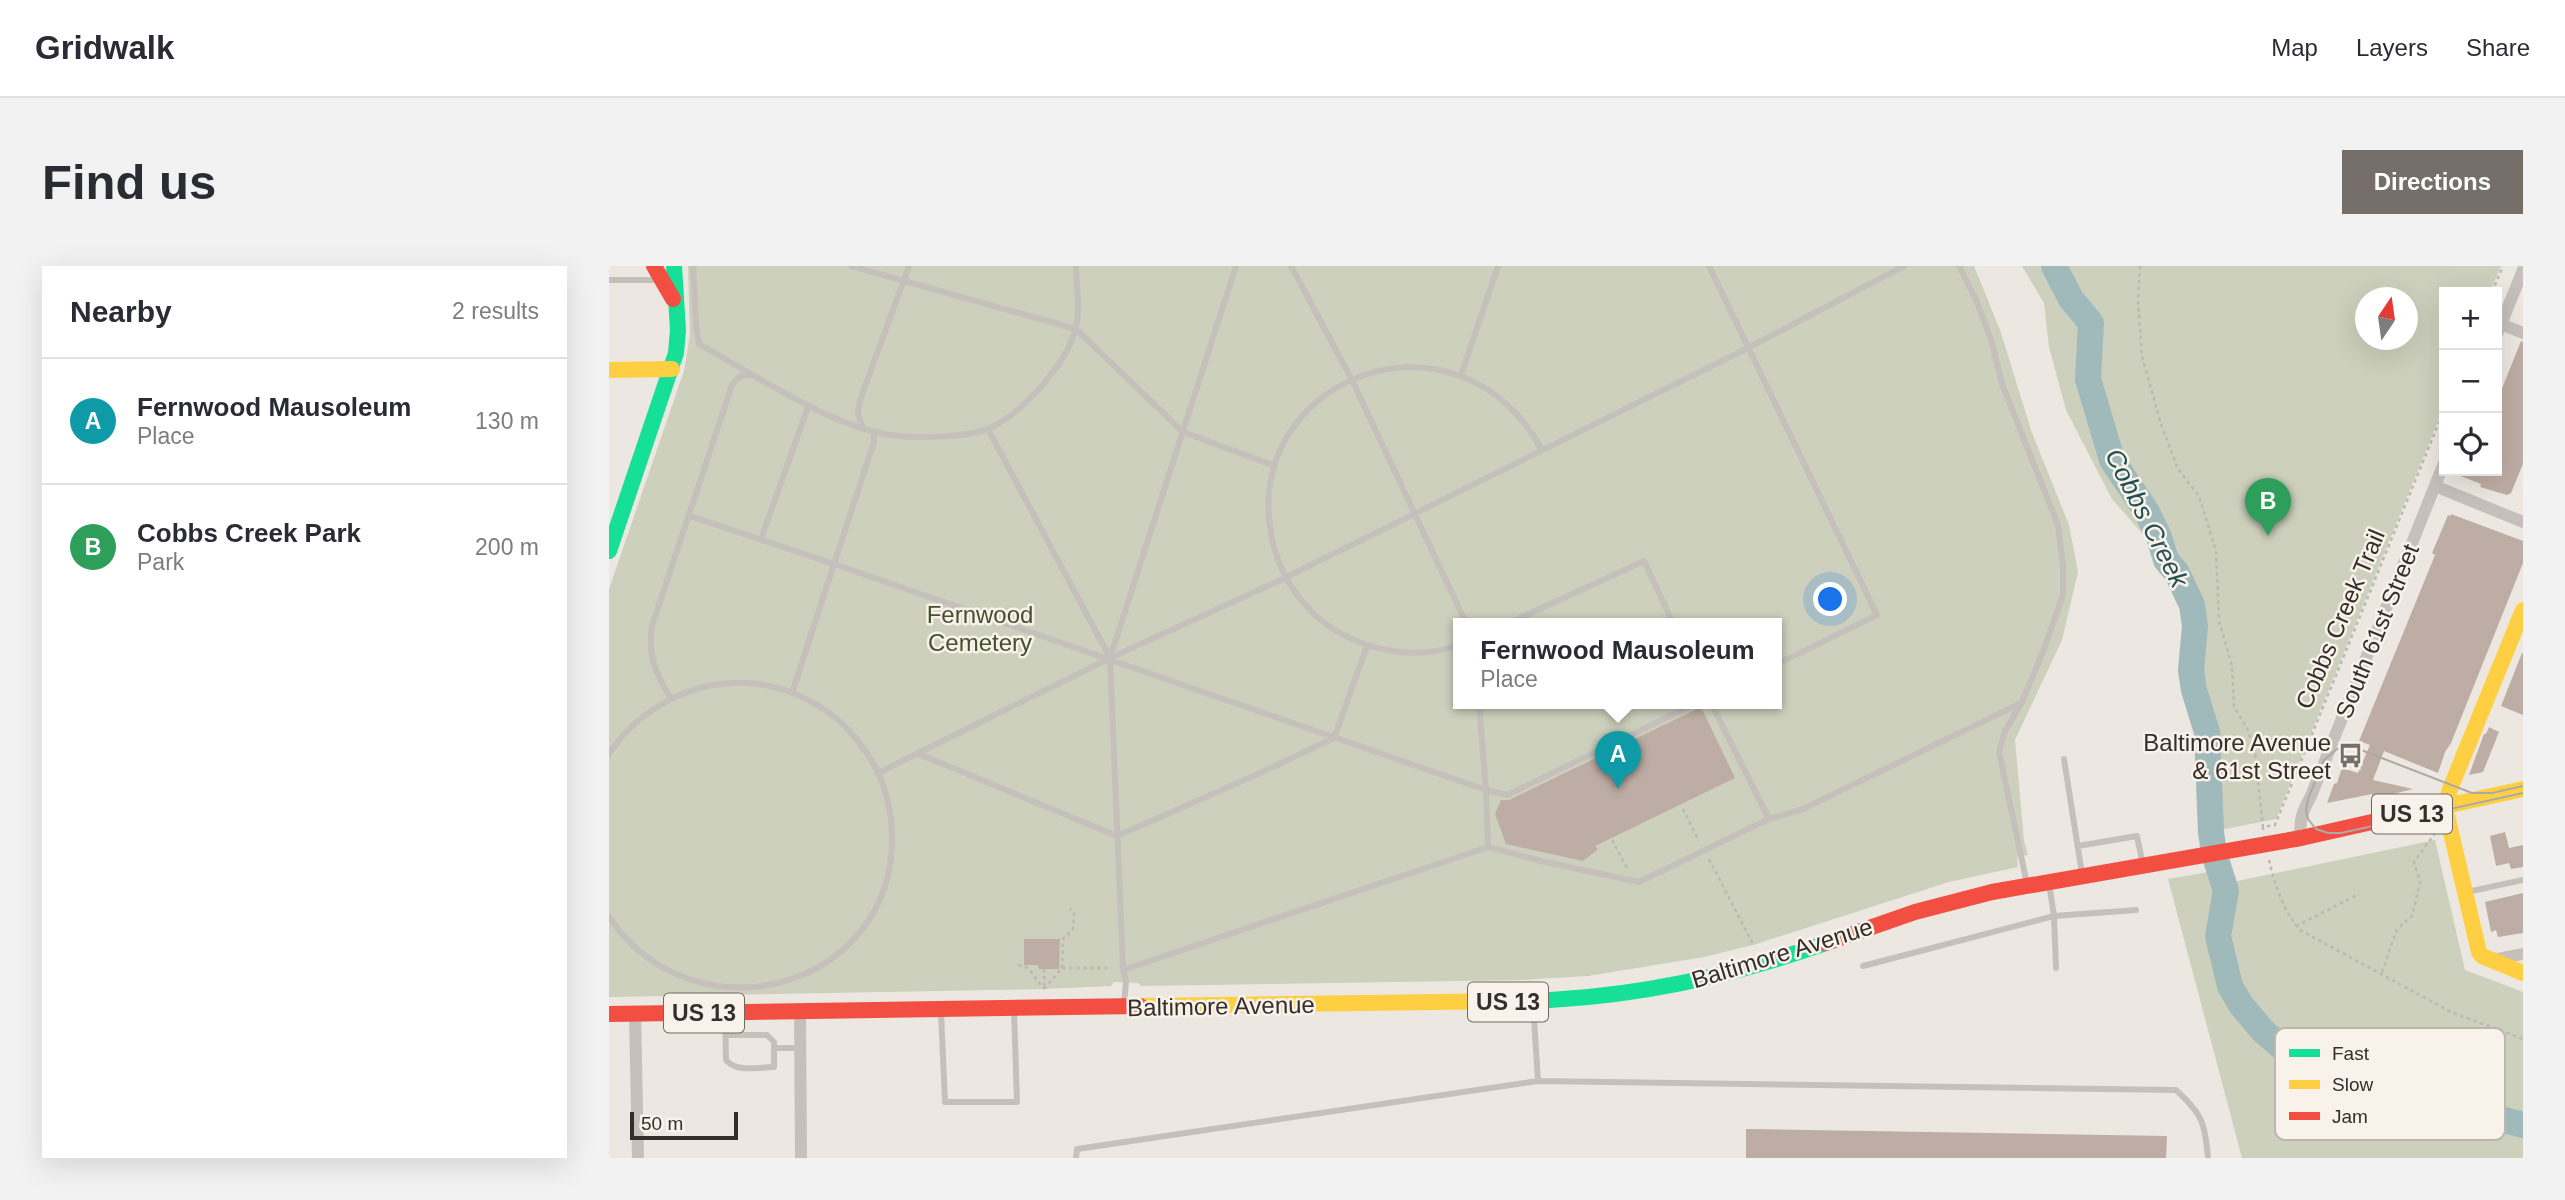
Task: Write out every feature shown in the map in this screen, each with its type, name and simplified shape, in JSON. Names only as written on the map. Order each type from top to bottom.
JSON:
[{"type":"main road","points":[[609,551],[676,353],[678,330],[674,301],[674,266]]},
{"type":"main road","points":[[658,273],[674,301]]},
{"type":"main road","points":[[609,370],[672,369]]},
{"type":"main road","points":[[2523,610],[2445,807],[2479,952],[2482,956],[2523,973]]},
{"type":"main road","name":"Baltimore Avenue","points":[[609,1014],[1533,1001],[1606,995],[1705,978],[1785,957],[1915,912],[2027,885],[2301,838],[2523,789]]},
{"type":"street","points":[[2502,322],[2523,270]]},
{"type":"street","points":[[2502,330],[2523,333]]},
{"type":"street","name":"South 61st Street","points":[[2301,838],[2299,821],[2302,813],[2439,476]]},
{"type":"street","points":[[2435,486],[2523,522]]},
{"type":"street","points":[[2493,960],[2523,954]]},
{"type":"street","points":[[800,1012],[801,1158]]},
{"type":"street","points":[[635,1014],[638,1158]]},
{"type":"lane","points":[[693,266],[699,344],[807,407],[874,432],[916,437],[988,429],[1038,391],[1060,361],[1076,329],[1076,266]]},
{"type":"lane","points":[[851,266],[1076,329],[1183,432],[1275,466]]},
{"type":"lane","points":[[863,428],[857,414],[860,400],[909,266]]},
{"type":"lane","points":[[1124,1007],[1126,982],[1123,969],[1110,658],[1236,266]]},
{"type":"lane","points":[[1291,266],[1352,380],[1464,618]]},
{"type":"lane","points":[[1461,375],[1498,266]]},
{"type":"lane","points":[[1709,266],[1877,615],[1782,662]]},
{"type":"lane","points":[[878,773],[1110,658],[1286,578],[1748,348],[1903,266]]},
{"type":"lane","points":[[1959,266],[1967,277],[1981,312],[2002,384],[2058,525],[2063,566],[2063,595],[2022,702],[2005,731],[1999,752],[2027,885]]},
{"type":"lane","points":[[609,280],[658,273]]},
{"type":"lane","points":[[1453,647],[1432,652],[1410,653],[1367,646],[1328,626],[1311,612],[1286,578],[1276,556],[1271,534],[1268,512],[1275,466],[1287,439],[1318,401],[1352,380],[1369,373],[1406,367],[1443,370],[1461,375],[1501,397],[1531,430],[1542,450]]},
{"type":"lane","points":[[671,699],[652,662],[649,646],[652,626],[732,385],[737,378],[745,374],[754,376]]},
{"type":"lane","points":[[761,539],[807,407]]},
{"type":"lane","points":[[988,429],[1110,658]]},
{"type":"lane","points":[[792,693],[874,442],[874,432]]},
{"type":"lane","points":[[690,516],[1507,795],[1685,709]]},
{"type":"lane","points":[[1520,618],[1644,561],[1671,618]]},
{"type":"lane","points":[[919,754],[1117,836],[1334,738],[1367,646]]},
{"type":"lane","points":[[609,754],[632,726],[671,699],[701,688],[733,683],[765,685],[792,693],[822,708],[844,726],[863,748],[878,773],[887,799],[891,827],[891,855],[885,882],[872,911],[851,940],[838,953],[809,972],[775,984],[757,988],[722,988],[687,980],[655,964],[628,942],[609,917]]},
{"type":"lane","points":[[1123,969],[1488,847],[1639,882],[1769,819],[1803,809],[2022,702]]},
{"type":"lane","points":[[1479,709],[1488,847]]},
{"type":"lane","points":[[1714,709],[1769,819]]},
{"type":"lane","points":[[2064,759],[2083,876]]},
{"type":"lane","points":[[2078,846],[2137,836],[2143,865]]},
{"type":"lane","points":[[2465,893],[2523,880]]},
{"type":"lane","points":[[2049,883],[2054,916],[2056,968]]},
{"type":"lane","points":[[1863,966],[2054,916],[2136,910]]},
{"type":"lane","points":[[1533,1001],[1538,1081]]},
{"type":"lane","points":[[941,1010],[945,1102],[1017,1102],[1014,1009]]},
{"type":"lane","points":[[725,1013],[726,1060],[737,1068],[774,1067],[773,1042],[767,1035],[726,1035]]},
{"type":"lane","points":[[774,1048],[800,1048]]},
{"type":"lane","points":[[753,1057],[753,1068]]},
{"type":"lane","points":[[1076,1158],[1077,1149],[1538,1081],[2176,1090],[2199,1111],[2208,1158]]},
{"type":"path","points":[[2140,266],[2138,302],[2142,356],[2161,424],[2178,469],[2199,496],[2216,551],[2219,621],[2232,666],[2234,707],[2247,728],[2255,753],[2264,832]]},
{"type":"path","points":[[2494,287],[2503,266]]},
{"type":"path","name":"Cobbs Creek Trail","points":[[2263,827],[2276,825],[2443,413]]},
{"type":"path","points":[[1683,809],[1754,946]]},
{"type":"path","points":[[2382,973],[2397,929],[2412,916],[2420,882],[2414,862],[2437,830]]},
{"type":"path","points":[[1612,840],[1633,881]]},
{"type":"path","points":[[2269,860],[2284,905],[2300,930],[2451,1012],[2494,1028]]},
{"type":"path","points":[[2296,926],[2358,894]]},
{"type":"path","points":[[1044,989],[1062,968],[1063,939],[1073,929],[1074,913],[1070,909]]},
{"type":"path","points":[[1018,965],[1028,968],[1044,989]]},
{"type":"path","points":[[1062,968],[1123,969]]},
{"type":"path","points":[[1044,969],[1044,989]]},
{"type":"path","points":[[2505,1032],[2523,1039]]},
{"type":"green space","name":"Fernwood Cemetery","points":[[688,266],[1974,266],[2000,330],[2032,433],[2069,525],[2078,572],[2062,640],[2015,740],[2024,841],[2028,855],[2017,857],[2018,867],[1949,882],[1753,945],[1704,957],[1588,976],[1520,980],[1141,986],[1138,983],[1114,982],[1111,986],[1044,989],[609,997],[609,589],[684,371],[690,335]]},
{"type":"green space","points":[[2022,266],[2501,266],[2492,287],[2439,287],[2439,418],[2276,819],[2210,832],[2207,732],[2191,670],[2195,626],[2192,605],[2177,573],[2112,499],[2066,410],[2049,347],[2044,303]]},
{"type":"green space","points":[[2435,840],[2465,970],[2523,992],[2523,1158],[2242,1158],[2168,879],[2214,871],[2223,884]]},
{"type":"building","points":[[2521,341],[2523,464],[2511,493],[2507,495],[2480,487],[2481,484],[2460,476],[2502,476],[2502,388]]},
{"type":"building","points":[[2448,515],[2523,541],[2523,563],[2451,743],[2438,773],[2384,751],[2373,780],[2413,789],[2373,799],[2372,794],[2327,803],[2342,768],[2358,773],[2370,745],[2359,741],[2435,555],[2432,553]]},
{"type":"building","points":[[2523,654],[2523,715],[2501,706]]},
{"type":"building","points":[[1697,709],[1702,709],[1735,778],[1595,846],[1598,849],[1583,861],[1506,844],[1495,814],[1501,800],[1509,800]]},
{"type":"building","points":[[2489,727],[2499,732],[2483,772],[2469,775],[2484,734]]},
{"type":"building","points":[[2505,832],[2509,848],[2523,845],[2523,867],[2511,869],[2509,863],[2496,866],[2490,836]]},
{"type":"building","points":[[2523,893],[2523,933],[2498,937],[2496,930],[2491,932],[2485,902]]},
{"type":"building","points":[[1024,939],[1060,939],[1059,969],[1039,969],[1038,965],[1024,965]]},
{"type":"building","points":[[1746,1129],[2167,1136],[2166,1158],[1746,1158]]},
{"type":"waterway","name":"Cobbs Creek","points":[[2054,266],[2071,299],[2091,323],[2088,379],[2112,460],[2147,512],[2166,560],[2177,573],[2192,605],[2195,626],[2191,670],[2207,732],[2211,832],[2214,853],[2226,891],[2218,936],[2230,986],[2241,1005],[2275,1042]]},
{"type":"waterway","name":"Cobbs Creek","points":[[2505,1120],[2523,1125]]},
{"type":"tram line","points":[[2523,786],[2492,793],[2472,793],[2361,750],[2337,749],[2324,760],[2306,810],[2308,819],[2316,829],[2341,833],[2523,793]]},
{"type":"traffic: fast","points":[[609,551],[676,353],[678,330],[674,266]]},
{"type":"traffic: fast","points":[[1513,1001],[1593,996],[1672,985],[1750,967],[1826,943]]},
{"type":"traffic: slow","points":[[609,370],[672,369]]},
{"type":"traffic: slow","points":[[2523,610],[2445,807],[2479,952],[2482,956],[2523,973]]},
{"type":"traffic: slow","points":[[2372,822],[2523,789]]},
{"type":"traffic: slow","points":[[1140,1006],[1513,1001]]},
{"type":"traffic: jam","points":[[654,266],[673,299]]},
{"type":"traffic: jam","points":[[1826,943],[1915,912],[1992,892],[2301,838],[2372,822]]},
{"type":"traffic: jam","points":[[609,1014],[1140,1006]]},
{"type":"place","name":"Cobbs Creek Park","points":[[2268,536]]},
{"type":"place","name":"Baltimore Avenue & 61st Street","points":[[2351,756]]},
{"type":"place","name":"Fernwood Mausoleum","points":[[1618,789]]}]
